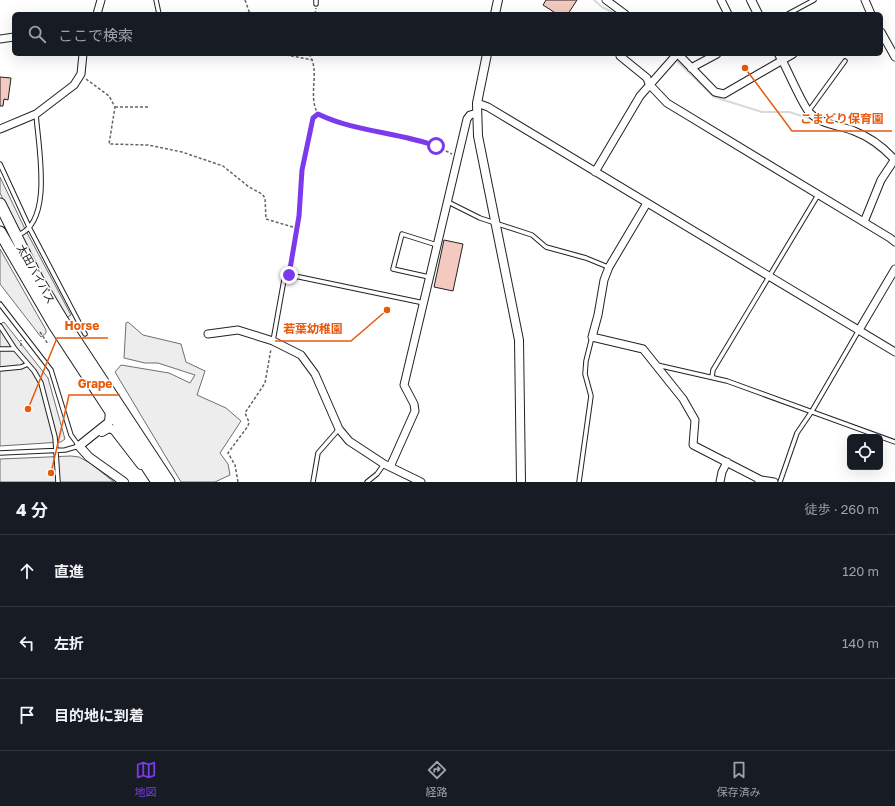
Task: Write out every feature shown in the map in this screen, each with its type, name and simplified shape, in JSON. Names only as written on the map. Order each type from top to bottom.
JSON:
[{"type":"highway","name":"太田バイパス","points":[[0,204],[63,321],[169,482]]},
{"type":"highway","name":"太田バイパス","points":[[0,232],[54,325],[157,482]]},
{"type":"street","points":[[97,12],[102,0]]},
{"type":"street","points":[[495,12],[498,0]]},
{"type":"street","points":[[606,0],[622,12]]},
{"type":"street","points":[[721,0],[727,12]]},
{"type":"street","points":[[751,0],[757,12]]},
{"type":"street","points":[[865,0],[870,12]]},
{"type":"street","points":[[883,36],[895,57]]},
{"type":"street","points":[[0,39],[12,37]]},
{"type":"street","points":[[0,129],[36,114],[68,89],[78,80],[81,74],[83,56]]},
{"type":"street","points":[[487,56],[477,103],[477,113],[480,143],[519,340],[522,482]]},
{"type":"street","points":[[620,56],[647,78],[649,84],[668,103],[895,242]]},
{"type":"street","points":[[595,172],[640,96],[675,56]]},
{"type":"street","points":[[679,56],[715,92],[724,94],[780,57],[808,112],[820,120],[861,134],[879,144],[895,159],[881,180],[864,222]]},
{"type":"street","points":[[691,68],[712,56]]},
{"type":"street","points":[[477,103],[488,107],[895,352]]},
{"type":"street","points":[[387,465],[414,411],[414,404],[404,385],[467,120],[470,115],[477,113]]},
{"type":"street","points":[[647,203],[609,267],[604,280],[598,315],[592,337],[643,349],[683,399],[696,420],[693,445],[760,481],[774,482]]},
{"type":"street","points":[[859,330],[895,269]]},
{"type":"street","points":[[208,334],[238,330],[273,341],[301,354],[315,374],[340,429],[349,441],[387,465],[421,482]]},
{"type":"street","points":[[110,411],[109,422],[96,434],[79,446],[89,457],[124,482]]},
{"type":"street","points":[[96,434],[109,428],[114,430],[139,464],[149,469]]},
{"type":"street","points":[[720,482],[722,472],[727,462]]},
{"type":"lane","points":[[156,0],[159,12]]},
{"type":"lane","points":[[792,12],[814,0]]},
{"type":"lane","points":[[808,112],[845,61]]},
{"type":"lane","points":[[16,236],[30,229],[37,215],[42,194],[36,114]]},
{"type":"lane","points":[[0,164],[30,229],[85,334]]},
{"type":"lane","points":[[712,377],[713,370],[818,194]]},
{"type":"lane","points":[[448,202],[480,218],[532,235],[546,247],[586,258],[609,267]]},
{"type":"lane","points":[[430,277],[393,269],[402,234],[438,245]]},
{"type":"lane","points":[[273,341],[284,274],[424,303]]},
{"type":"lane","points":[[0,304],[51,370],[71,435],[79,446],[72,449],[0,453]]},
{"type":"lane","points":[[0,326],[41,383],[52,419],[57,450],[58,482]]},
{"type":"lane","points":[[780,482],[796,432],[812,411],[859,330]]},
{"type":"lane","points":[[579,482],[591,396],[585,374],[586,361],[592,337]]},
{"type":"lane","points":[[0,349],[15,348]]},
{"type":"lane","points":[[0,369],[21,367],[28,364]]},
{"type":"lane","points":[[655,365],[712,377],[812,411],[895,442]]},
{"type":"lane","points":[[313,482],[318,453],[340,429]]},
{"type":"lane","points":[[367,482],[387,465]]},
{"type":"path","points":[[245,0],[249,12]]},
{"type":"path","points":[[292,56],[313,60]]},
{"type":"path","points":[[310,56],[315,67],[314,108],[318,114],[341,124],[421,141],[436,146],[458,159]]},
{"type":"path","points":[[81,74],[88,82],[109,96],[115,107],[110,144],[148,145],[182,152],[223,166],[249,187],[262,194],[265,198],[266,219],[296,228]]},
{"type":"path","points":[[115,107],[149,107]]},
{"type":"path","points":[[289,275],[302,170],[313,118],[318,114]]},
{"type":"path","points":[[40,332],[48,344]]},
{"type":"path","points":[[21,340],[21,346]]},
{"type":"path","points":[[238,482],[235,465],[228,453],[248,426],[249,422],[245,413],[265,384],[273,341]]},
{"type":"shaded area","points":[[0,177],[24,227],[71,315],[66,318],[26,247],[0,193]]},
{"type":"shaded area","points":[[0,249],[46,330],[46,333],[41,337],[0,284]]},
{"type":"shaded area","points":[[4,322],[48,378],[65,439],[61,442],[0,446],[0,324]]},
{"type":"shaded area","points":[[128,322],[143,335],[181,344],[186,362],[205,371],[197,395],[226,408],[241,421],[220,453],[228,464],[230,475],[215,482],[181,482],[115,372],[121,365],[169,373],[190,383],[195,375],[158,363],[145,363],[124,358],[126,323]]},
{"type":"shaded area","points":[[71,456],[79,457],[90,463],[114,482],[0,482],[0,459]]},
{"type":"building","points":[[546,0],[577,0],[569,12],[554,12],[543,5]]},
{"type":"building","points":[[0,77],[11,78],[8,100],[4,99],[3,106],[0,106]]},
{"type":"building","points":[[444,240],[463,244],[453,291],[434,287]]},
{"type":"waterway","points":[[594,0],[602,7],[612,12]]},
{"type":"waterway","points":[[676,60],[714,97],[762,112],[789,112],[812,119]]},
{"type":"waterway","points":[[833,128],[844,131]]},
{"type":"waterway","points":[[861,137],[886,156]]},
{"type":"place","name":"こまどり保育園","points":[[745,68]]},
{"type":"place","name":"若葉幼稚園","points":[[387,310]]},
{"type":"place","name":"Horse","points":[[28,409]]},
{"type":"place","name":"Grape","points":[[51,473]]},
{"type":"route","points":[[289,275],[299,216],[302,170],[313,118],[318,114],[341,124],[371,129],[436,146]]}]
